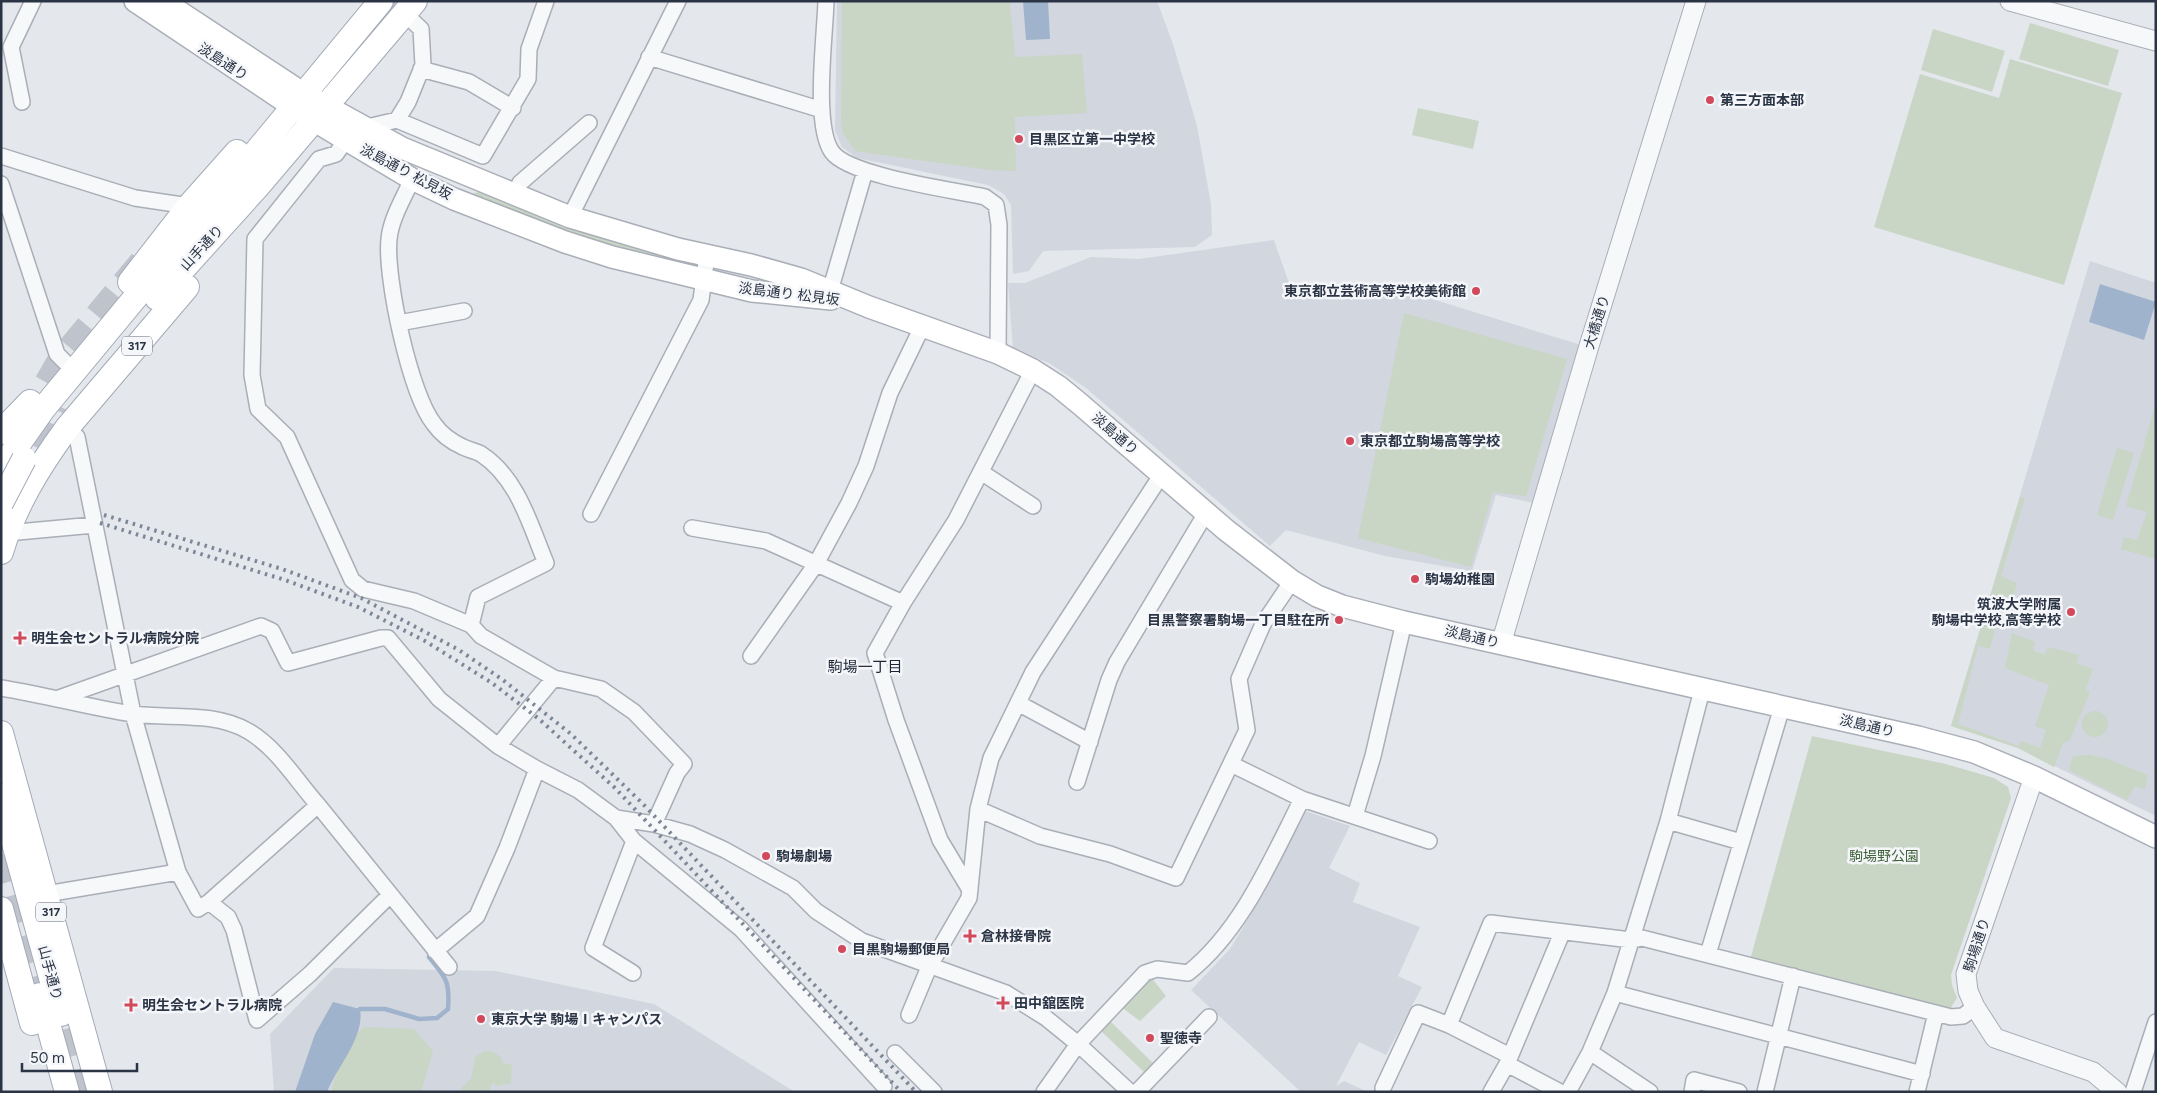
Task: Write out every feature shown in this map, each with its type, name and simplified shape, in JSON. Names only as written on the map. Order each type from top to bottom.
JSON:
[{"type":"main road","name":"淡島通り","points":[[135,1],[319,113]]},
{"type":"main road","name":"淡島通り","points":[[162,1],[298,101]]},
{"type":"main road","name":"山手通り","points":[[1,503],[10,453],[43,409],[381,1]]},
{"type":"main road","name":"山手通り","points":[[10,453],[154,302],[289,150],[410,7]]},
{"type":"main road","name":"317","points":[[10,453],[65,362],[114,303],[189,206],[260,127],[298,101]]},
{"type":"main road","name":"淡島通り 松見坂","points":[[319,113],[355,134],[412,179],[454,199],[565,242],[612,257],[752,291],[854,302]]},
{"type":"main road","name":"淡島通り 松見坂","points":[[355,134],[402,148],[514,196],[570,217],[633,236],[801,279],[854,302]]},
{"type":"main road","name":"317","points":[[4,543],[25,491],[67,428],[271,186],[289,150]]},
{"type":"main road","name":"淡島通り","points":[[854,302],[998,353],[1032,370],[1080,404],[1265,562],[1316,596],[1342,606],[1404,622],[1974,752],[2034,777],[2156,837]]},
{"type":"main road","name":"317","points":[[1,733],[100,1092]]},
{"type":"main road","name":"山手通り","points":[[1,796],[83,1092]]},
{"type":"main road","name":"山手通り","points":[[1,853],[67,1092]]},
{"type":"main road","points":[[1,909],[8,959],[52,1092]]},
{"type":"street","points":[[22,102],[11,47],[33,1]]},
{"type":"street","points":[[397,120],[482,156],[513,108],[528,80],[529,49],[546,1]]},
{"type":"street","points":[[570,217],[678,1]]},
{"type":"street","points":[[826,1],[822,127],[833,153],[840,161],[865,171],[985,197],[996,204],[999,225],[998,353]]},
{"type":"street","name":"大橋通り","points":[[1501,644],[1589,346],[1696,1]]},
{"type":"street","points":[[2010,1],[2156,41]]},
{"type":"street","points":[[410,7],[421,29],[423,65],[408,102],[397,120],[355,134],[336,154],[318,159],[255,239],[252,349],[254,394],[258,409],[287,437],[352,580],[364,589],[414,601],[471,625],[481,636],[554,678],[601,689],[634,712],[684,764],[677,773],[654,824]]},
{"type":"street","points":[[649,57],[822,110]]},
{"type":"street","points":[[421,69],[469,82],[513,108]]},
{"type":"street","points":[[514,196],[520,183],[589,123]]},
{"type":"street","points":[[1,156],[135,198],[189,206]]},
{"type":"street","points":[[830,291],[865,171]]},
{"type":"street","points":[[412,179],[394,220],[389,237],[388,257],[404,349],[426,413],[446,437],[480,454],[502,473],[516,492],[546,563],[478,597],[471,625]]},
{"type":"street","points":[[1,184],[57,354],[65,362]]},
{"type":"street","points":[[591,514],[701,300],[707,255]]},
{"type":"street","points":[[399,323],[464,311]]},
{"type":"street","points":[[751,656],[816,564],[849,503],[866,466],[890,393],[922,327]]},
{"type":"street","points":[[970,890],[940,840],[875,653],[903,602],[956,520],[1032,370]]},
{"type":"street","points":[[67,428],[77,437],[133,714],[178,872],[198,910],[318,805]]},
{"type":"street","points":[[981,472],[1033,506]]},
{"type":"street","points":[[909,1015],[930,966],[969,898],[978,809],[991,758],[1033,672],[1162,474]]},
{"type":"street","points":[[1077,782],[1109,680],[1206,513]]},
{"type":"street","points":[[4,543],[94,525]]},
{"type":"street","points":[[692,528],[766,541],[903,602]]},
{"type":"street","points":[[978,809],[1040,836],[1110,854],[1176,878],[1247,730],[1239,679],[1263,624],[1292,580]]},
{"type":"street","points":[[1356,816],[1373,756],[1404,622]]},
{"type":"street","points":[[59,698],[262,626],[272,631],[288,663],[381,638],[388,638],[439,699],[498,746],[578,790],[616,818],[634,841],[741,929],[884,1086]]},
{"type":"street","points":[[498,746],[554,678]]},
{"type":"street","points":[[1,688],[133,714],[208,718],[247,730],[274,752],[449,968]]},
{"type":"street","points":[[1568,1092],[1590,1052],[1615,993],[1668,821],[1702,690]]},
{"type":"street","points":[[1018,703],[1090,742]]},
{"type":"street","points":[[1708,954],[1782,707]]},
{"type":"street","points":[[1231,764],[1302,800],[1429,841]]},
{"type":"street","points":[[435,951],[477,916],[537,769]]},
{"type":"street","name":"駒場通り","points":[[2034,777],[1966,974],[1968,991],[1975,1007],[1995,1038],[2093,1072],[2117,1092]]},
{"type":"street","points":[[1044,1092],[1078,1044],[1145,973],[1157,969],[1188,973],[1224,938],[1270,862],[1302,800]]},
{"type":"street","points":[[616,818],[654,824],[690,834],[725,850],[793,888],[816,911],[862,941],[1006,993],[1046,1018],[1078,1044],[1130,1092]]},
{"type":"street","points":[[1668,821],[1741,842]]},
{"type":"street","points":[[633,973],[593,948],[634,841]]},
{"type":"street","points":[[46,894],[178,872]]},
{"type":"street","points":[[209,902],[228,916],[234,930],[257,1020],[310,974],[390,895]]},
{"type":"street","points":[[1449,1025],[1491,922],[1562,933],[1631,940],[1642,938],[1950,1017],[1963,1016],[1975,1007]]},
{"type":"street","points":[[1491,1092],[1509,1060],[1562,933]]},
{"type":"street","points":[[1765,1092],[1793,976]]},
{"type":"street","points":[[1615,993],[1922,1074]]},
{"type":"street","points":[[1917,1092],[1936,1013]]},
{"type":"street","points":[[1383,1088],[1418,1014],[1449,1025],[1560,1092]]},
{"type":"street","points":[[1137,1092],[1209,1017]]},
{"type":"street","points":[[2134,1092],[2156,1022]]},
{"type":"street","points":[[895,1052],[934,1092]]},
{"type":"street","points":[[1590,1052],[1650,1092]]},
{"type":"street","points":[[1692,1092],[1694,1080],[1739,1092]]},
{"type":"shaded area","name":"目黒区立第一中学校","points":[[837,1],[1157,1],[1173,44],[1197,126],[1211,204],[1212,235],[1195,247],[1043,251],[1029,271],[1013,274],[1011,205],[1004,194],[988,185],[857,158],[842,147],[835,130]]},
{"type":"shaded area","name":"東京都立駒場高等学校","points":[[1274,240],[1290,286],[1372,284],[1409,292],[1581,345],[1534,503],[1496,495],[1472,571],[1385,556],[1286,530],[1270,546],[1086,388],[1049,363],[1013,349],[1008,283],[1025,283],[1091,257],[1139,259]]},
{"type":"shaded area","name":"筑波大学附属 駒場中学校,高等学校","points":[[2090,261],[2156,283],[2156,816],[2018,748],[1951,726]]},
{"type":"shaded area","points":[[1305,811],[1350,826],[1329,868],[1360,883],[1353,902],[1420,927],[1398,976],[1422,987],[1386,1055],[1359,1042],[1336,1086],[1344,1081],[1368,1092],[1301,1092],[1191,990],[1230,949],[1250,916]]},
{"type":"shaded area","name":"東京大学 駒場Ⅰキャンパス","points":[[334,968],[496,971],[654,1004],[795,1092],[274,1092],[270,1034]]},
{"type":"green space","points":[[842,1],[1010,1],[1015,57],[1082,54],[1087,113],[1015,117],[1016,171],[989,170],[855,151],[843,133],[841,123]]},
{"type":"green space","points":[[2030,23],[2119,50],[2108,86],[2019,59]]},
{"type":"green space","points":[[1933,29],[2005,51],[1992,92],[1921,70]]},
{"type":"green space","points":[[2010,59],[2122,93],[2064,285],[1874,227],[1920,74],[1999,98]]},
{"type":"green space","points":[[1418,108],[1479,121],[1473,149],[1412,135]]},
{"type":"green space","points":[[480,191],[689,258],[685,270],[643,259],[473,198],[473,194]]},
{"type":"green space","points":[[1404,313],[1567,359],[1526,496],[1493,492],[1471,567],[1358,538]]},
{"type":"green space","points":[[2156,403],[2156,559],[2121,549],[2124,537],[2137,540],[2147,512],[2126,506]]},
{"type":"green space","points":[[2117,448],[2134,453],[2113,520],[2097,515]]},
{"type":"green space","points":[[2020,497],[2025,498],[2001,576],[2017,583],[2009,615],[1996,624],[1990,649],[1978,646],[1958,724],[2019,746],[2021,741],[2040,748],[2046,730],[2035,726],[2049,685],[2005,668],[2012,633],[2035,642],[2033,650],[2045,655],[2048,647],[2079,655],[2076,663],[2093,669],[2086,689],[2090,692],[2070,740],[2063,743],[2054,767],[2018,748],[1951,726]]},
{"type":"green space","points":[[2095,711],[2104,715],[2108,724],[2104,733],[2095,737],[2086,733],[2082,724],[2086,715]]},
{"type":"green space","name":"駒場野公園","points":[[1812,736],[1946,764],[1994,778],[2008,787],[2011,798],[1951,975],[1952,985],[1957,998],[1950,1009],[1750,960]]},
{"type":"green space","points":[[2089,755],[2105,758],[2148,775],[2145,789],[2135,786],[2127,800],[2069,770],[2073,756]]},
{"type":"green space","points":[[1151,977],[1166,996],[1140,1021],[1121,1007]]},
{"type":"green space","points":[[1110,1021],[1154,1064],[1145,1073],[1100,1030]]},
{"type":"green space","points":[[364,1027],[414,1029],[433,1051],[421,1092],[331,1092],[344,1046]]},
{"type":"green space","points":[[484,1051],[493,1052],[502,1058],[503,1063],[512,1065],[511,1083],[496,1086],[494,1082],[490,1087],[491,1092],[461,1092],[461,1088],[471,1079],[475,1057]]},
{"type":"water","points":[[1023,1],[1048,1],[1050,39],[1026,40]]},
{"type":"water","points":[[2100,284],[2156,302],[2144,340],[2089,322]]},
{"type":"water","points":[[333,1002],[360,1009],[360,1020],[354,1041],[327,1092],[295,1092],[315,1034]]},
{"type":"waterway","points":[[360,1009],[385,1009],[419,1019],[437,1018],[448,1009],[448,992],[446,980],[429,957]]},
{"type":"tunnel","points":[[350,55],[397,1]]},
{"type":"tunnel","points":[[27,420],[61,361],[145,260]]},
{"type":"tunnel","points":[[18,485],[54,404]]},
{"type":"tunnel","points":[[1,855],[46,1020]]},
{"type":"tunnel","points":[[56,988],[85,1092]]},
{"type":"railway","points":[[104,515],[282,569],[361,598],[459,650],[503,680],[571,734],[642,803],[916,1092]]},
{"type":"railway","points":[[100,523],[285,580],[358,607],[425,641],[492,683],[539,719],[615,788],[901,1092]]},
{"type":"place","name":"第三方面本部","points":[[1710,100]]},
{"type":"place","name":"目黒区立第一中学校","points":[[1019,139]]},
{"type":"place","name":"東京都立芸術高等学校美術館","points":[[1476,291]]},
{"type":"place","name":"東京都立駒場高等学校","points":[[1350,441]]},
{"type":"place","name":"駒場幼稚園","points":[[1415,579]]},
{"type":"place","name":"筑波大学附属 駒場中学校,高等学校","points":[[2071,612]]},
{"type":"place","name":"目黒警察署駒場一丁目駐在所","points":[[1339,620]]},
{"type":"place","name":"明生会セントラル病院分院","points":[[20,638]]},
{"type":"place","name":"駒場劇場","points":[[766,856]]},
{"type":"place","name":"倉林接骨院","points":[[970,936]]},
{"type":"place","name":"目黒駒場郵便局","points":[[842,949]]},
{"type":"place","name":"田中舘医院","points":[[1003,1003]]},
{"type":"place","name":"明生会セントラル病院","points":[[131,1005]]},
{"type":"place","name":"東京大学 駒場Ⅰキャンパス","points":[[481,1019]]},
{"type":"place","name":"聖徳寺","points":[[1150,1038]]},
{"type":"district","name":"駒場一丁目","points":[[865,667]]}]
